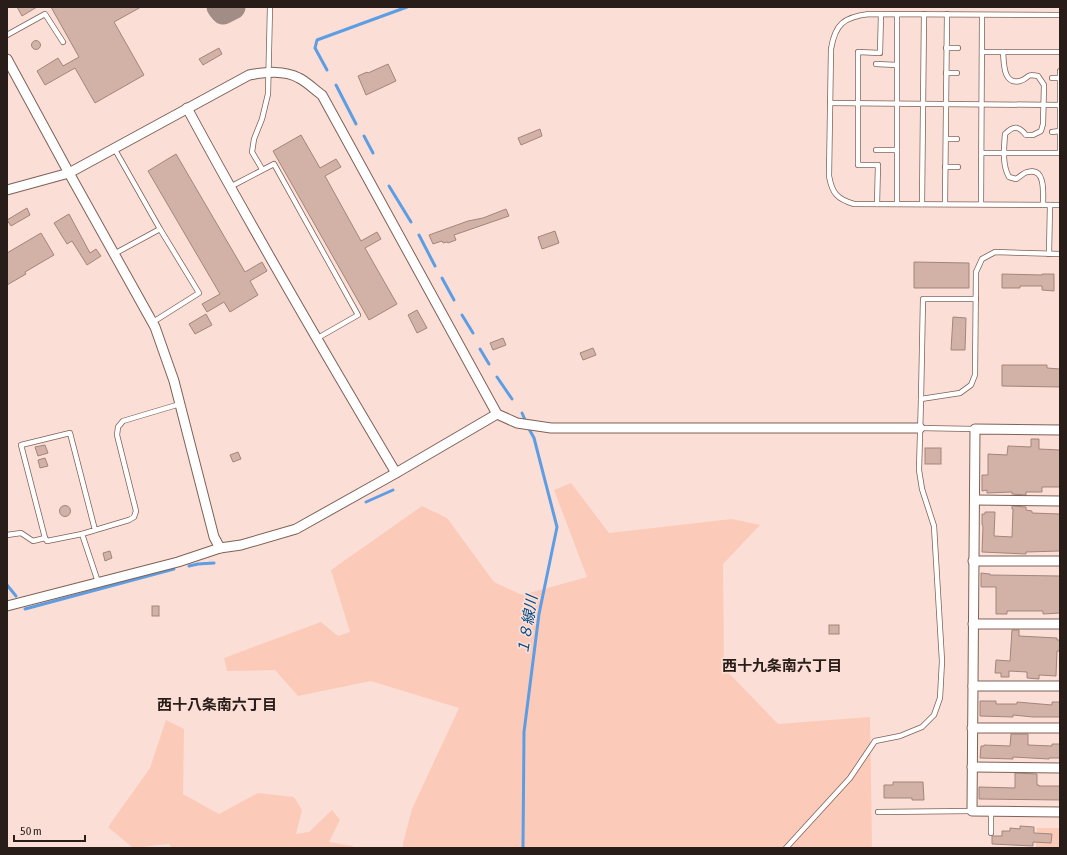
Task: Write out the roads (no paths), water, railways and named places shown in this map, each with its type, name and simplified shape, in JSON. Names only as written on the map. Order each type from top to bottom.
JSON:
[{"type":"street","points":[[7,59],[153,322],[174,381],[214,537],[220,548]]},
{"type":"street","points":[[7,190],[69,173],[249,75],[269,72],[281,73],[299,78],[322,96],[497,414],[517,424],[551,428],[920,428]]},
{"type":"street","points":[[187,108],[316,339],[396,473]]},
{"type":"street","points":[[7,606],[178,562],[220,548],[241,545],[296,529],[497,414]]},
{"type":"street","points":[[1060,430],[975,429],[972,728],[972,811],[1060,812]]},
{"type":"street","points":[[975,500],[1060,501]]},
{"type":"street","points":[[973,561],[1060,562]]},
{"type":"street","points":[[973,624],[1060,624]]},
{"type":"street","points":[[973,686],[1060,686]]},
{"type":"street","points":[[972,728],[1060,728]]},
{"type":"street","points":[[972,767],[1060,768]]},
{"type":"lane","points":[[262,170],[252,152],[254,139],[262,119],[268,94],[270,7]]},
{"type":"lane","points":[[7,35],[45,14],[63,42]]},
{"type":"lane","points":[[1060,15],[862,14],[845,20],[833,35],[831,49],[829,176],[830,185],[836,195],[842,201],[854,204],[1060,205]]},
{"type":"lane","points":[[877,204],[878,166],[858,165],[858,52],[880,53],[880,14]]},
{"type":"lane","points":[[897,14],[897,204]]},
{"type":"lane","points":[[922,204],[924,14]]},
{"type":"lane","points":[[945,204],[947,14]]},
{"type":"lane","points":[[981,204],[982,14]]},
{"type":"lane","points":[[946,48],[958,48]]},
{"type":"lane","points":[[982,52],[1060,52]]},
{"type":"lane","points":[[1003,52],[1004,70],[1008,78],[1013,81],[1019,81],[1028,75],[1038,76],[1044,85],[1043,124],[1041,131],[1033,135],[1026,135],[1021,129],[1015,127],[1004,134],[1004,167],[1009,177],[1016,179],[1027,172],[1034,172],[1040,175],[1043,182],[1043,205]]},
{"type":"lane","points":[[876,64],[897,65]]},
{"type":"lane","points":[[982,153],[1060,153],[1060,72]]},
{"type":"lane","points":[[946,73],[957,73]]},
{"type":"lane","points":[[1052,78],[1060,78]]},
{"type":"lane","points":[[830,104],[1060,105]]},
{"type":"lane","points":[[1052,132],[1060,131]]},
{"type":"lane","points":[[946,139],[957,139]]},
{"type":"lane","points":[[114,148],[160,229],[200,293],[153,322]]},
{"type":"lane","points":[[876,150],[897,150]]},
{"type":"lane","points":[[230,187],[274,164],[358,315],[316,339]]},
{"type":"lane","points":[[945,167],[958,167]]},
{"type":"lane","points":[[1049,254],[1050,205]]},
{"type":"lane","points":[[114,254],[160,229]]},
{"type":"lane","points":[[921,399],[960,393],[971,385],[975,375],[976,272],[982,259],[995,252],[1060,254]]},
{"type":"lane","points":[[786,848],[850,778],[875,741],[900,736],[922,728],[934,715],[940,698],[942,661],[937,554],[934,526],[922,489],[919,470],[923,300],[976,299]]},
{"type":"lane","points":[[7,535],[21,533],[33,541],[45,538],[47,541],[82,534],[129,520],[134,517],[136,511],[117,435],[118,427],[123,420],[180,404]]},
{"type":"lane","points":[[920,428],[975,429]]},
{"type":"lane","points":[[45,538],[21,445],[70,433],[95,530]]},
{"type":"lane","points":[[82,534],[98,582]]},
{"type":"lane","points":[[878,812],[972,811]]},
{"type":"lane","points":[[991,811],[991,833]]},
{"type":"waterway","name":"１８線川","points":[[327,70],[315,48],[317,40],[407,7]]},
{"type":"waterway","name":"１８線川","points":[[336,85],[356,124]]},
{"type":"waterway","name":"１８線川","points":[[364,136],[373,153]]},
{"type":"waterway","name":"１８線川","points":[[389,186],[411,222]]},
{"type":"waterway","name":"１８線川","points":[[419,235],[435,266]]},
{"type":"waterway","name":"１８線川","points":[[442,278],[454,300]]},
{"type":"waterway","name":"１８線川","points":[[462,315],[473,333]]},
{"type":"waterway","name":"１８線川","points":[[480,349],[489,364]]},
{"type":"waterway","name":"１８線川","points":[[497,377],[512,399]]},
{"type":"waterway","name":"１８線川","points":[[522,413],[526,422]]},
{"type":"waterway","name":"１８線川","points":[[523,848],[524,732],[539,614],[557,527],[534,438],[528,427]]},
{"type":"waterway","points":[[366,502],[393,490]]},
{"type":"waterway","points":[[189,566],[214,563]]},
{"type":"waterway","points":[[25,609],[174,569]]},
{"type":"waterway","points":[[7,585],[16,596]]},
{"type":"district","name":"西十九条南六丁目","points":[[782,665]]},
{"type":"district","name":"西十八条南六丁目","points":[[217,704]]}]
